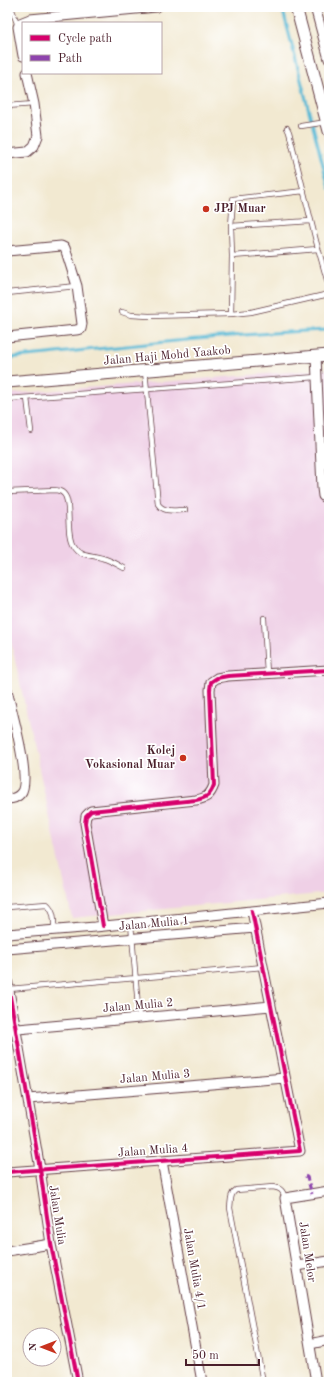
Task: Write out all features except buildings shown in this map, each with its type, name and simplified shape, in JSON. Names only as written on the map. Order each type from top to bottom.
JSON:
[{"type":"street","points":[[22,22],[30,19],[157,7]]},
{"type":"street","points":[[296,7],[324,125]]},
{"type":"street","points":[[315,7],[329,59]]},
{"type":"street","points":[[22,22],[18,27],[22,50]]},
{"type":"street","points":[[7,154],[27,152],[34,146],[38,136],[34,104],[27,74]]},
{"type":"street","points":[[7,251],[61,246],[65,248],[77,286],[82,324],[81,329],[76,330],[7,337]]},
{"type":"street","name":"Jalan Haji Mohd Yaakob","points":[[7,382],[329,354]]},
{"type":"street","points":[[316,356],[322,488],[323,496],[329,501]]},
{"type":"street","points":[[103,926],[85,823],[86,816],[91,811],[196,800],[208,797],[214,786],[210,690],[211,682],[217,678],[228,676],[329,670]]},
{"type":"street","points":[[7,690],[24,766],[25,781],[21,793],[13,799],[7,799]]},
{"type":"street","points":[[7,934],[131,924],[329,903]]},
{"type":"street","points":[[252,911],[285,1078]]},
{"type":"street","name":"Jalan Mulia 1","points":[[7,949],[255,928]]},
{"type":"street","name":"Jalan Mulia","points":[[7,979],[11,1029],[28,1099],[51,1244],[78,1382]]},
{"type":"street","name":"Jalan Mulia 2","points":[[11,1029],[271,1006]]},
{"type":"street","name":"Jalan Mulia 3","points":[[28,1099],[285,1078]]},
{"type":"street","name":"Jalan Mulia 4","points":[[7,1172],[300,1151],[285,1078]]},
{"type":"street","name":"Jalan Mulia 4/1","points":[[162,1161],[202,1382]]},
{"type":"street","points":[[285,1198],[329,1191]]},
{"type":"street","name":"Jalan Melor","points":[[285,1198],[316,1382]]},
{"type":"street","points":[[7,1251],[51,1244]]},
{"type":"street","points":[[297,1266],[329,1261]]},
{"type":"street","points":[[310,1344],[329,1340]]},
{"type":"lane","points":[[11,7],[18,27]]},
{"type":"lane","points":[[7,106],[34,104]]},
{"type":"lane","points":[[301,126],[324,125]]},
{"type":"lane","points":[[287,128],[329,287]]},
{"type":"lane","points":[[231,314],[231,226],[233,199],[304,191]]},
{"type":"lane","points":[[231,226],[311,221]]},
{"type":"lane","points":[[232,256],[318,250]]},
{"type":"lane","points":[[7,293],[77,286]]},
{"type":"lane","points":[[122,312],[131,315],[148,316],[231,314],[251,312],[329,294]]},
{"type":"lane","points":[[145,371],[158,504],[160,508],[165,510],[185,510]]},
{"type":"lane","points":[[7,399],[317,378]]},
{"type":"lane","points":[[27,398],[31,431]]},
{"type":"lane","points":[[7,492],[56,490],[66,494],[70,537],[73,545],[80,553],[113,561],[124,568]]},
{"type":"lane","points":[[264,618],[267,674]]},
{"type":"lane","points":[[7,907],[47,904],[51,907],[53,912],[54,930]]},
{"type":"lane","points":[[131,924],[139,1018]]},
{"type":"lane","points":[[9,989],[263,967]]},
{"type":"lane","points":[[262,1382],[230,1208],[231,1197],[232,1192],[236,1190],[273,1187],[282,1191],[285,1198]]},
{"type":"shaded area","name":"Kolej Vokasional Muar","points":[[329,369],[329,893],[72,918],[7,624],[7,394]]},
{"type":"waterway","points":[[282,7],[329,188]]},
{"type":"waterway","points":[[7,358],[208,338],[329,330]]},
{"type":"marked path","points":[[305,1176],[307,1177],[312,1194]]},
{"type":"cycle path","points":[[103,926],[85,823],[86,816],[91,811],[196,800],[205,797],[211,792],[214,785],[210,690],[211,682],[217,678],[228,676],[329,670]]},
{"type":"cycle path","points":[[7,1172],[300,1151],[252,911]]},
{"type":"cycle path","points":[[7,979],[40,1169],[51,1244],[78,1382]]},
{"type":"place","name":"JPJ Muar","points":[[206,209]]},
{"type":"place","name":"Kolej Vokasional Muar","points":[[183,758]]}]
